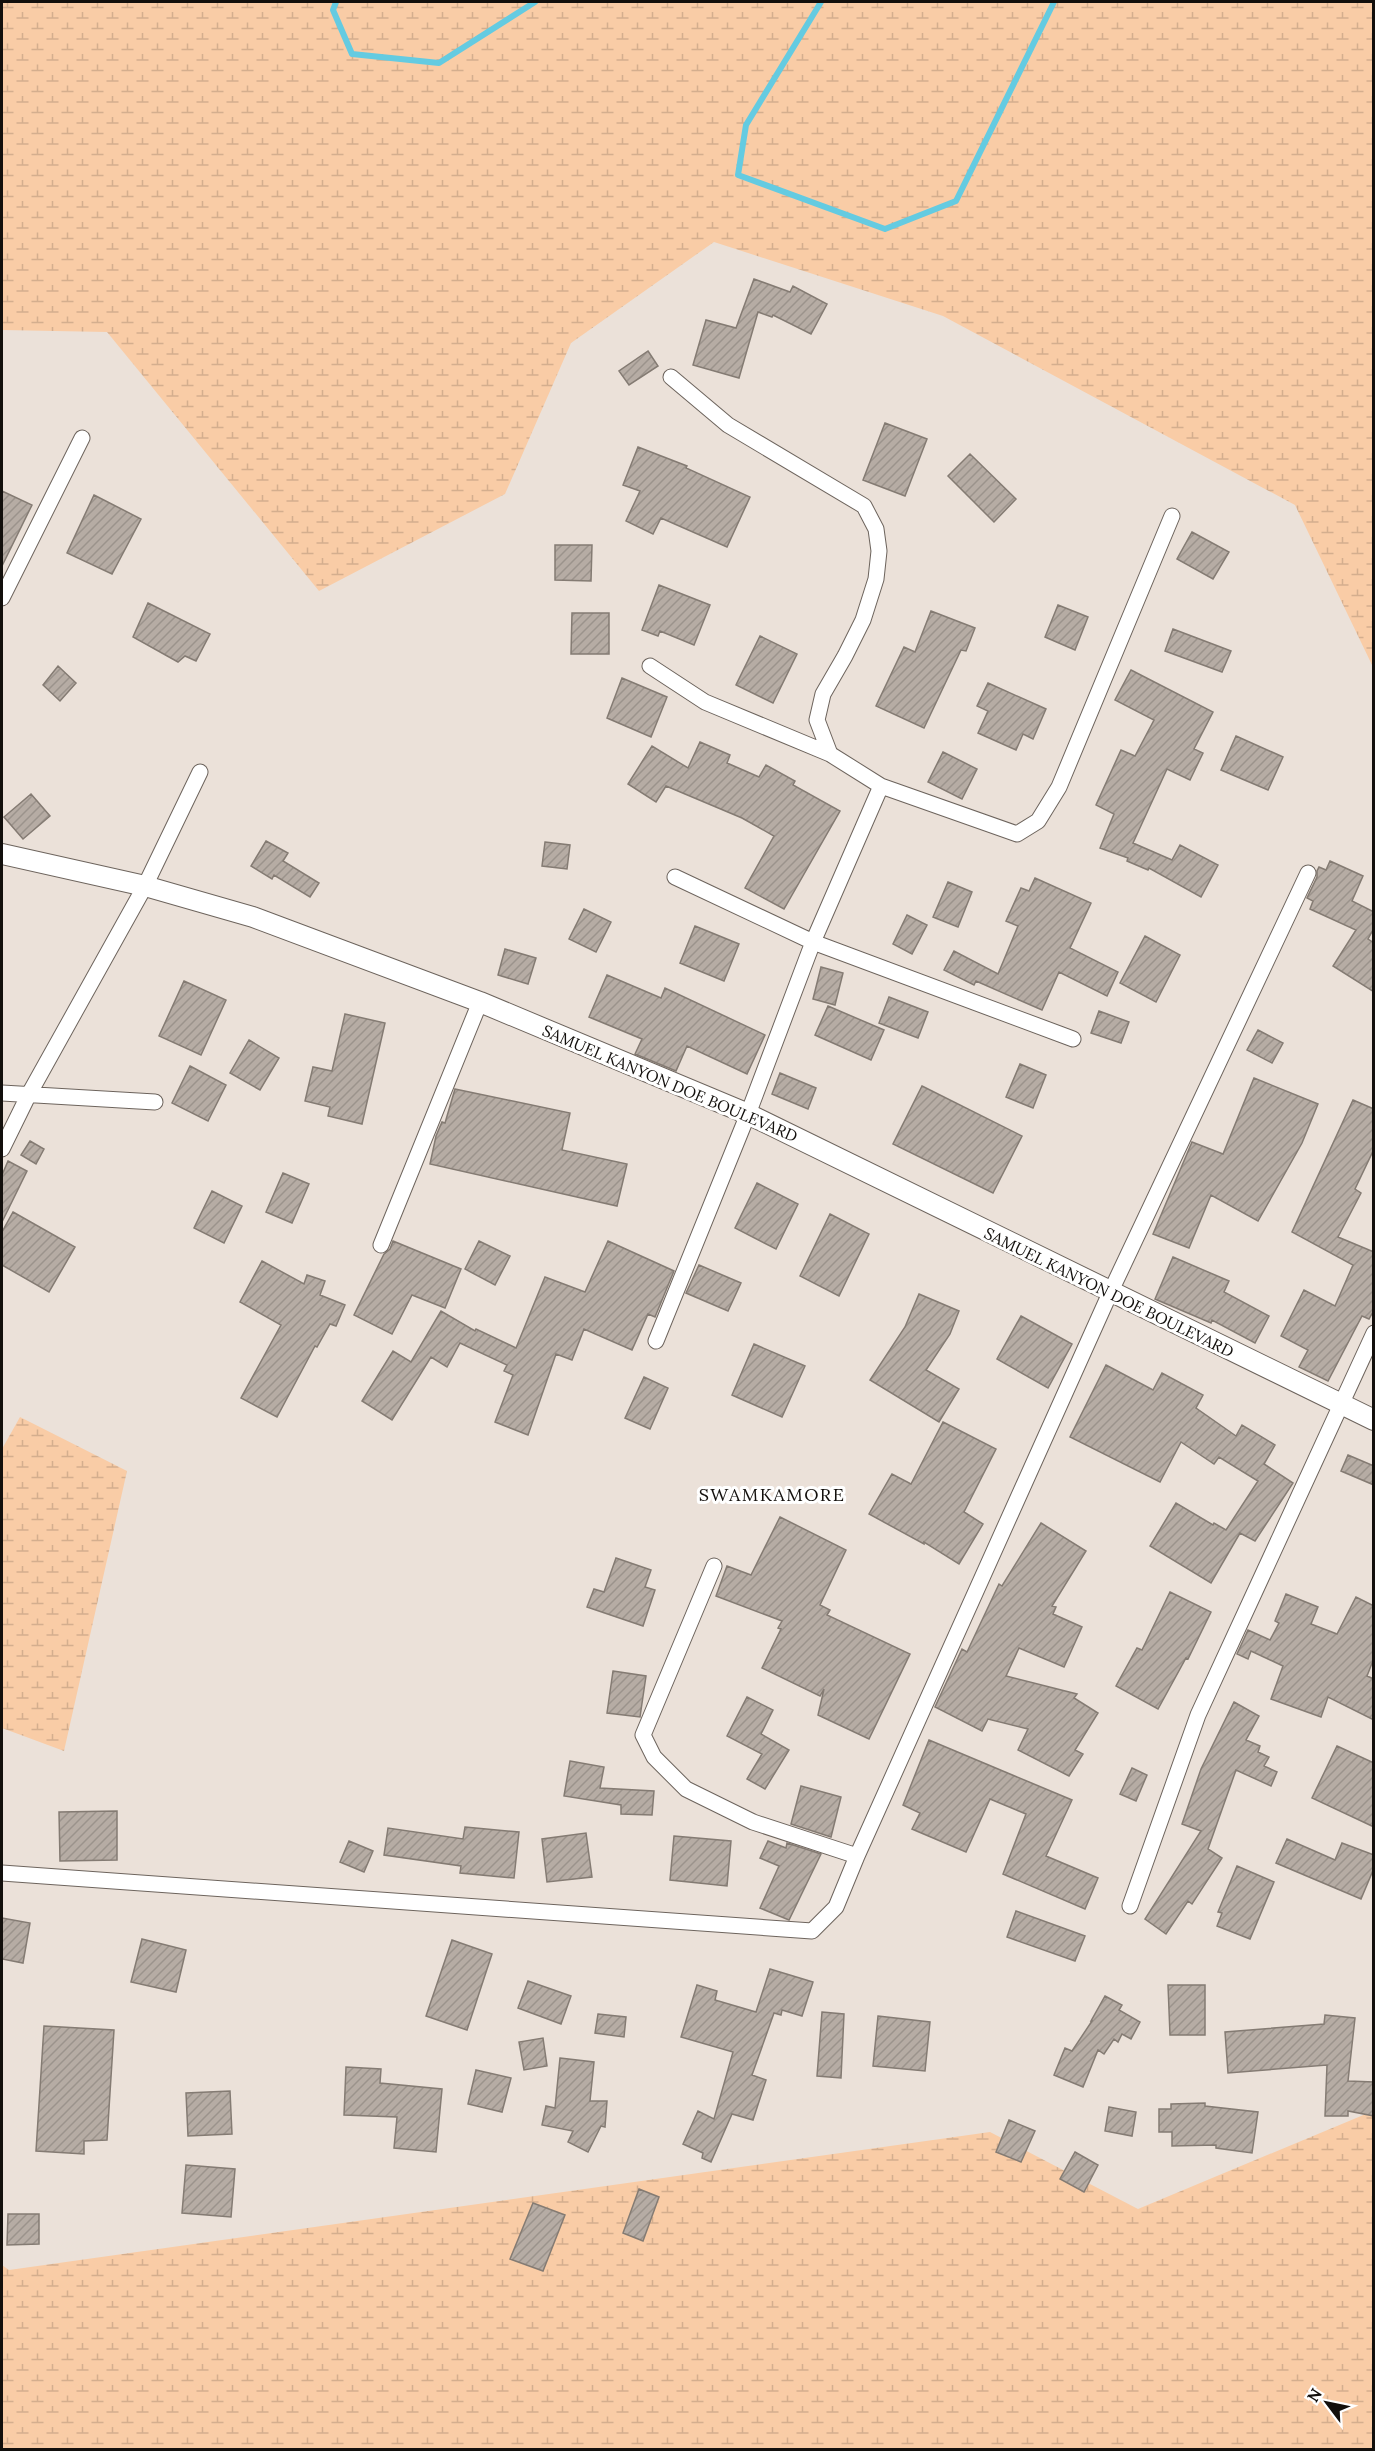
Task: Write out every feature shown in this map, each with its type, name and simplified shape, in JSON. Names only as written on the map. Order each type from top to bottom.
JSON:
[{"type":"street","points":[[670,377],[728,425],[864,506],[876,529],[879,551],[876,579],[862,620],[821,702],[818,720],[830,754]]},
{"type":"street","points":[[2,598],[82,438]]},
{"type":"street","points":[[650,666],[705,702],[830,754],[881,786],[1017,834],[1038,821],[1059,787],[1172,516]]},
{"type":"street","points":[[2,1149],[28,1096],[145,886],[200,772]]},
{"type":"street","points":[[656,1341],[748,1114],[813,942],[881,786]]},
{"type":"street","name":"SAMUEL KANYON DOE BOULEVARD","points":[[2,854],[145,886],[253,917],[480,1002],[748,1114],[1339,1405],[1374,1420]]},
{"type":"street","points":[[2,1873],[812,1931],[836,1907],[1110,1293],[1308,873]]},
{"type":"street","points":[[675,877],[813,942],[1073,1039]]},
{"type":"street","points":[[381,1245],[480,1002]]},
{"type":"street","points":[[2,1093],[155,1102]]},
{"type":"street","points":[[1130,1906],[1198,1715],[1374,1332]]},
{"type":"street","points":[[714,1566],[643,1735],[654,1757],[686,1790],[753,1822],[857,1856]]},
{"type":"green space","points":[[2,2],[1373,2],[1373,667],[1295,505],[943,316],[714,242],[571,343],[505,494],[319,591],[107,332],[2,330]]},
{"type":"green space","points":[[20,1417],[127,1471],[64,1751],[2,1728],[2,1449]]},
{"type":"green space","points":[[1373,2111],[1373,2449],[2,2449],[2,2265],[9,2270],[990,2132],[1138,2209]]},
{"type":"building","points":[[754,279],[790,292],[793,286],[827,304],[811,334],[773,315],[772,317],[758,312],[739,378],[693,365],[706,320],[736,328]]},
{"type":"building","points":[[648,351],[658,366],[629,385],[619,371]]},
{"type":"building","points":[[885,423],[927,439],[905,496],[863,480]]},
{"type":"building","points":[[638,447],[687,466],[686,468],[750,497],[727,547],[661,518],[653,534],[626,521],[640,491],[623,485]]},
{"type":"building","points":[[970,454],[1016,499],[994,522],[948,476]]},
{"type":"building","points":[[2,491],[32,505],[2,566]]},
{"type":"building","points":[[94,495],[141,519],[112,574],[67,553]]},
{"type":"building","points":[[1192,532],[1229,552],[1213,579],[1177,559]]},
{"type":"building","points":[[555,545],[592,545],[591,581],[555,580]]},
{"type":"building","points":[[659,585],[710,605],[694,645],[660,631],[658,636],[642,630]]},
{"type":"building","points":[[148,603],[210,634],[196,661],[185,656],[178,662],[133,637]]},
{"type":"building","points":[[1058,605],[1088,617],[1075,650],[1045,637]]},
{"type":"building","points":[[931,611],[975,628],[966,651],[961,650],[924,728],[876,706],[904,647],[915,652]]},
{"type":"building","points":[[572,613],[609,613],[609,654],[571,654]]},
{"type":"building","points":[[1173,629],[1231,651],[1222,672],[1165,651]]},
{"type":"building","points":[[760,636],[797,654],[773,703],[736,685]]},
{"type":"building","points":[[58,666],[76,683],[60,701],[43,685]]},
{"type":"building","points":[[1131,670],[1213,712],[1194,749],[1203,753],[1190,780],[1167,769],[1133,843],[1172,860],[1180,845],[1218,865],[1201,897],[1149,868],[1148,870],[1127,861],[1128,858],[1100,848],[1114,814],[1096,805],[1121,750],[1135,756],[1154,720],[1115,700]]},
{"type":"building","points":[[622,678],[667,697],[651,737],[607,718]]},
{"type":"building","points":[[988,683],[1046,709],[1033,739],[1023,734],[1016,750],[978,733],[988,711],[977,706]]},
{"type":"building","points":[[1236,736],[1283,757],[1268,790],[1221,770]]},
{"type":"building","points":[[700,742],[730,755],[727,763],[759,777],[766,765],[795,781],[793,785],[840,811],[784,909],[745,888],[774,836],[742,818],[666,786],[656,802],[628,784],[652,746],[688,768]]},
{"type":"building","points":[[943,752],[977,769],[962,799],[928,782]]},
{"type":"building","points":[[31,794],[50,816],[23,839],[4,817]]},
{"type":"building","points":[[266,841],[288,853],[283,861],[319,883],[310,897],[274,875],[272,879],[251,866]]},
{"type":"building","points":[[545,842],[570,845],[567,869],[542,866]]},
{"type":"building","points":[[1330,861],[1363,876],[1352,901],[1374,912],[1374,928],[1368,939],[1374,943],[1374,992],[1333,966],[1356,930],[1310,909],[1313,901],[1307,898],[1317,877],[1317,871],[1319,867],[1326,870]]},
{"type":"building","points":[[1035,878],[1091,903],[1070,948],[1118,972],[1107,996],[1059,972],[1042,1010],[976,981],[974,985],[944,970],[954,951],[998,974],[1018,926],[1006,921],[1021,888],[1029,891]]},
{"type":"building","points":[[948,882],[972,892],[958,927],[933,917]]},
{"type":"building","points":[[584,909],[611,922],[596,952],[569,939]]},
{"type":"building","points":[[907,915],[927,925],[912,954],[893,944]]},
{"type":"building","points":[[695,926],[739,944],[724,981],[680,963]]},
{"type":"building","points":[[1145,936],[1180,955],[1156,1002],[1120,983]]},
{"type":"building","points":[[505,949],[536,958],[528,984],[498,975]]},
{"type":"building","points":[[821,967],[843,973],[835,1005],[813,999]]},
{"type":"building","points":[[607,975],[661,998],[665,988],[765,1035],[747,1074],[687,1046],[676,1071],[635,1054],[642,1039],[589,1017]]},
{"type":"building","points":[[184,981],[226,1000],[201,1055],[159,1036]]},
{"type":"building","points":[[889,997],[928,1012],[918,1038],[879,1023]]},
{"type":"building","points":[[828,1006],[884,1030],[871,1060],[815,1035]]},
{"type":"building","points":[[1099,1011],[1129,1022],[1121,1043],[1091,1033]]},
{"type":"building","points":[[345,1014],[385,1023],[362,1124],[328,1116],[330,1107],[305,1101],[313,1067],[332,1071]]},
{"type":"building","points":[[1258,1030],[1283,1043],[1272,1063],[1247,1050]]},
{"type":"building","points":[[249,1040],[279,1058],[260,1090],[230,1073]]},
{"type":"building","points":[[1020,1064],[1046,1075],[1033,1108],[1006,1097]]},
{"type":"building","points":[[190,1066],[226,1085],[208,1121],[172,1103]]},
{"type":"building","points":[[780,1073],[816,1088],[808,1109],[772,1094]]},
{"type":"building","points":[[1254,1078],[1318,1104],[1302,1143],[1258,1221],[1211,1195],[1189,1248],[1153,1234],[1192,1142],[1223,1154]]},
{"type":"building","points":[[922,1086],[1022,1136],[993,1193],[893,1144]]},
{"type":"building","points":[[455,1089],[570,1113],[562,1150],[627,1164],[617,1206],[430,1164],[436,1136],[442,1122],[445,1123]]},
{"type":"building","points":[[1353,1100],[1374,1109],[1374,1149],[1355,1189],[1361,1193],[1338,1237],[1374,1252],[1374,1310],[1369,1319],[1362,1316],[1328,1381],[1299,1367],[1308,1350],[1281,1336],[1304,1290],[1335,1306],[1353,1265],[1292,1232]]},
{"type":"building","points":[[30,1141],[44,1149],[36,1164],[21,1155]]},
{"type":"building","points":[[8,1161],[27,1171],[2,1222],[2,1175]]},
{"type":"building","points":[[283,1173],[309,1184],[292,1223],[266,1212]]},
{"type":"building","points":[[757,1183],[798,1204],[776,1249],[735,1228]]},
{"type":"building","points":[[212,1191],[242,1206],[224,1243],[194,1228]]},
{"type":"building","points":[[13,1212],[75,1247],[49,1292],[2,1265],[2,1232]]},
{"type":"building","points":[[830,1214],[869,1234],[839,1296],[800,1276]]},
{"type":"building","points":[[393,1241],[461,1269],[445,1308],[412,1295],[392,1334],[354,1315],[384,1254],[390,1249]]},
{"type":"building","points":[[479,1241],[510,1256],[495,1285],[465,1269]]},
{"type":"building","points":[[608,1241],[674,1271],[655,1317],[648,1314],[632,1350],[584,1329],[572,1360],[556,1354],[528,1435],[495,1422],[513,1375],[504,1371],[507,1365],[460,1343],[447,1367],[431,1357],[392,1420],[362,1401],[393,1351],[411,1362],[441,1311],[475,1331],[476,1329],[516,1348],[545,1277],[585,1292]]},
{"type":"building","points":[[1173,1257],[1229,1281],[1224,1292],[1269,1316],[1255,1343],[1212,1320],[1211,1323],[1155,1299]]},
{"type":"building","points":[[262,1261],[304,1284],[307,1275],[325,1281],[320,1295],[345,1305],[336,1326],[330,1324],[317,1347],[315,1346],[277,1417],[241,1398],[281,1325],[240,1302]]},
{"type":"building","points":[[699,1265],[741,1283],[728,1311],[686,1293]]},
{"type":"building","points":[[919,1294],[959,1311],[950,1334],[926,1370],[959,1389],[939,1422],[870,1380],[905,1327]]},
{"type":"building","points":[[1021,1316],[1072,1344],[1048,1388],[997,1359]]},
{"type":"building","points":[[754,1344],[805,1366],[782,1417],[732,1395]]},
{"type":"building","points":[[1106,1365],[1153,1390],[1162,1373],[1203,1395],[1196,1408],[1236,1436],[1242,1425],[1275,1445],[1264,1464],[1293,1483],[1255,1541],[1240,1533],[1211,1583],[1150,1546],[1176,1503],[1226,1530],[1258,1481],[1219,1457],[1214,1464],[1181,1442],[1160,1482],[1070,1437]]},
{"type":"building","points":[[644,1377],[668,1388],[650,1429],[625,1418]]},
{"type":"building","points":[[943,1422],[996,1449],[964,1512],[983,1524],[959,1564],[924,1542],[924,1544],[869,1514],[892,1474],[911,1484]]},
{"type":"building","points":[[1348,1455],[1374,1466],[1374,1485],[1341,1471]]},
{"type":"building","points":[[780,1517],[846,1550],[820,1605],[830,1610],[827,1615],[910,1654],[869,1739],[818,1715],[824,1689],[820,1696],[762,1668],[781,1629],[778,1628],[782,1621],[716,1596],[727,1566],[751,1575]]},
{"type":"building","points":[[1041,1523],[1086,1551],[1052,1606],[1056,1607],[1053,1614],[1082,1627],[1064,1667],[1019,1648],[1006,1676],[1077,1694],[1074,1698],[1098,1713],[1075,1750],[1083,1754],[1069,1776],[1018,1750],[1028,1729],[988,1719],[982,1731],[935,1707],[962,1649],[967,1652],[999,1584],[1002,1586]]},
{"type":"building","points":[[616,1558],[651,1570],[645,1587],[655,1590],[643,1626],[587,1607],[594,1589],[604,1592]]},
{"type":"building","points":[[1170,1592],[1211,1612],[1188,1659],[1186,1658],[1158,1709],[1116,1686],[1137,1648],[1142,1650]]},
{"type":"building","points":[[1286,1594],[1318,1607],[1311,1624],[1337,1634],[1356,1597],[1374,1606],[1374,1658],[1367,1676],[1374,1679],[1374,1720],[1328,1697],[1321,1717],[1271,1699],[1283,1666],[1251,1651],[1248,1659],[1237,1654],[1248,1630],[1270,1640],[1279,1623],[1275,1621]]},
{"type":"building","points":[[613,1671],[646,1676],[640,1717],[607,1713]]},
{"type":"building","points":[[747,1697],[773,1710],[761,1734],[789,1750],[765,1789],[747,1779],[762,1754],[727,1736]]},
{"type":"building","points":[[1234,1702],[1259,1716],[1246,1740],[1260,1746],[1258,1752],[1269,1757],[1264,1766],[1277,1772],[1271,1786],[1236,1770],[1208,1849],[1222,1858],[1192,1904],[1188,1901],[1166,1934],[1145,1919],[1201,1831],[1182,1824],[1201,1769]]},
{"type":"building","points":[[929,1740],[1072,1800],[1046,1856],[1098,1878],[1085,1909],[1003,1874],[1026,1814],[990,1799],[966,1852],[912,1829],[920,1813],[903,1805]]},
{"type":"building","points":[[1337,1746],[1374,1763],[1374,1827],[1312,1798]]},
{"type":"building","points":[[570,1761],[604,1767],[600,1788],[654,1791],[652,1815],[621,1814],[621,1805],[564,1796]]},
{"type":"building","points":[[1132,1768],[1147,1775],[1136,1801],[1120,1794]]},
{"type":"building","points":[[801,1786],[841,1797],[831,1837],[791,1824]]},
{"type":"building","points":[[117,1811],[117,1860],[60,1861],[59,1812]]},
{"type":"building","points":[[465,1827],[519,1832],[514,1878],[460,1873],[461,1866],[384,1855],[388,1828],[463,1839]]},
{"type":"building","points":[[586,1833],[592,1877],[547,1882],[542,1839]]},
{"type":"building","points":[[674,1836],[731,1841],[727,1886],[670,1880]]},
{"type":"building","points":[[1287,1839],[1335,1860],[1342,1843],[1374,1855],[1374,1868],[1361,1899],[1276,1863]]},
{"type":"building","points":[[349,1841],[373,1851],[364,1872],[340,1862]]},
{"type":"building","points":[[768,1841],[786,1848],[787,1843],[821,1854],[789,1920],[760,1908],[779,1866],[760,1858]]},
{"type":"building","points":[[1237,1866],[1274,1882],[1250,1939],[1217,1926],[1222,1913],[1218,1912]]},
{"type":"building","points":[[1016,1911],[1085,1936],[1075,1961],[1007,1937]]},
{"type":"building","points":[[2,1918],[30,1923],[23,1963],[2,1959]]},
{"type":"building","points":[[142,1939],[186,1950],[176,1992],[131,1982]]},
{"type":"building","points":[[452,1940],[492,1954],[467,2030],[426,2016]]},
{"type":"building","points":[[770,1969],[813,1982],[802,2016],[782,2010],[781,2015],[774,2013],[752,2075],[766,2080],[753,2120],[732,2114],[711,2162],[702,2158],[703,2153],[683,2144],[698,2111],[714,2119],[733,2052],[681,2037],[697,1985],[717,1991],[715,2000],[756,2012]]},
{"type":"building","points":[[528,1981],[571,1996],[561,2024],[518,2008]]},
{"type":"building","points":[[1168,1985],[1205,1985],[1205,2035],[1170,2035]]},
{"type":"building","points":[[1105,1996],[1122,2005],[1119,2010],[1140,2022],[1131,2039],[1122,2034],[1118,2042],[1114,2039],[1104,2054],[1098,2050],[1083,2087],[1054,2075],[1065,2048],[1072,2051]]},
{"type":"building","points":[[822,2012],[844,2014],[841,2078],[817,2076]]},
{"type":"building","points":[[598,2014],[626,2017],[624,2037],[595,2033]]},
{"type":"building","points":[[1325,2015],[1355,2018],[1348,2081],[1374,2082],[1374,2116],[1348,2111],[1348,2116],[1325,2116],[1327,2065],[1228,2073],[1225,2032],[1324,2024]]},
{"type":"building","points":[[878,2016],[930,2022],[925,2071],[873,2066]]},
{"type":"building","points":[[44,2026],[114,2030],[107,2140],[84,2141],[84,2154],[36,2151]]},
{"type":"building","points":[[543,2038],[547,2066],[524,2070],[519,2042]]},
{"type":"building","points":[[560,2058],[594,2062],[590,2101],[607,2101],[605,2127],[601,2126],[588,2152],[568,2142],[573,2131],[542,2125],[546,2106],[555,2108]]},
{"type":"building","points":[[346,2067],[381,2069],[380,2083],[442,2089],[436,2152],[394,2148],[397,2117],[344,2115]]},
{"type":"building","points":[[476,2070],[511,2078],[502,2112],[468,2104]]},
{"type":"building","points":[[230,2091],[232,2134],[188,2136],[186,2093]]},
{"type":"building","points":[[1205,2103],[1205,2106],[1258,2112],[1252,2153],[1216,2148],[1216,2145],[1172,2146],[1172,2132],[1159,2132],[1159,2109],[1171,2109],[1171,2104]]},
{"type":"building","points":[[1109,2107],[1136,2112],[1132,2136],[1105,2131]]},
{"type":"building","points":[[1009,2120],[1035,2131],[1021,2162],[996,2152]]},
{"type":"building","points":[[1075,2152],[1098,2165],[1084,2192],[1060,2179]]},
{"type":"building","points":[[186,2165],[235,2169],[231,2217],[182,2213]]},
{"type":"building","points":[[639,2189],[659,2197],[643,2241],[623,2233]]},
{"type":"building","points":[[533,2203],[565,2215],[543,2271],[510,2259]]},
{"type":"building","points":[[8,2214],[39,2214],[39,2244],[7,2245]]},
{"type":"waterway","points":[[336,2],[333,10],[352,54],[439,63],[535,2]]},
{"type":"waterway","points":[[821,2],[746,125],[738,175],[885,229],[956,201],[1054,2]]},
{"type":"district","name":"SWAMKAMORE","points":[[772,1495]]}]
